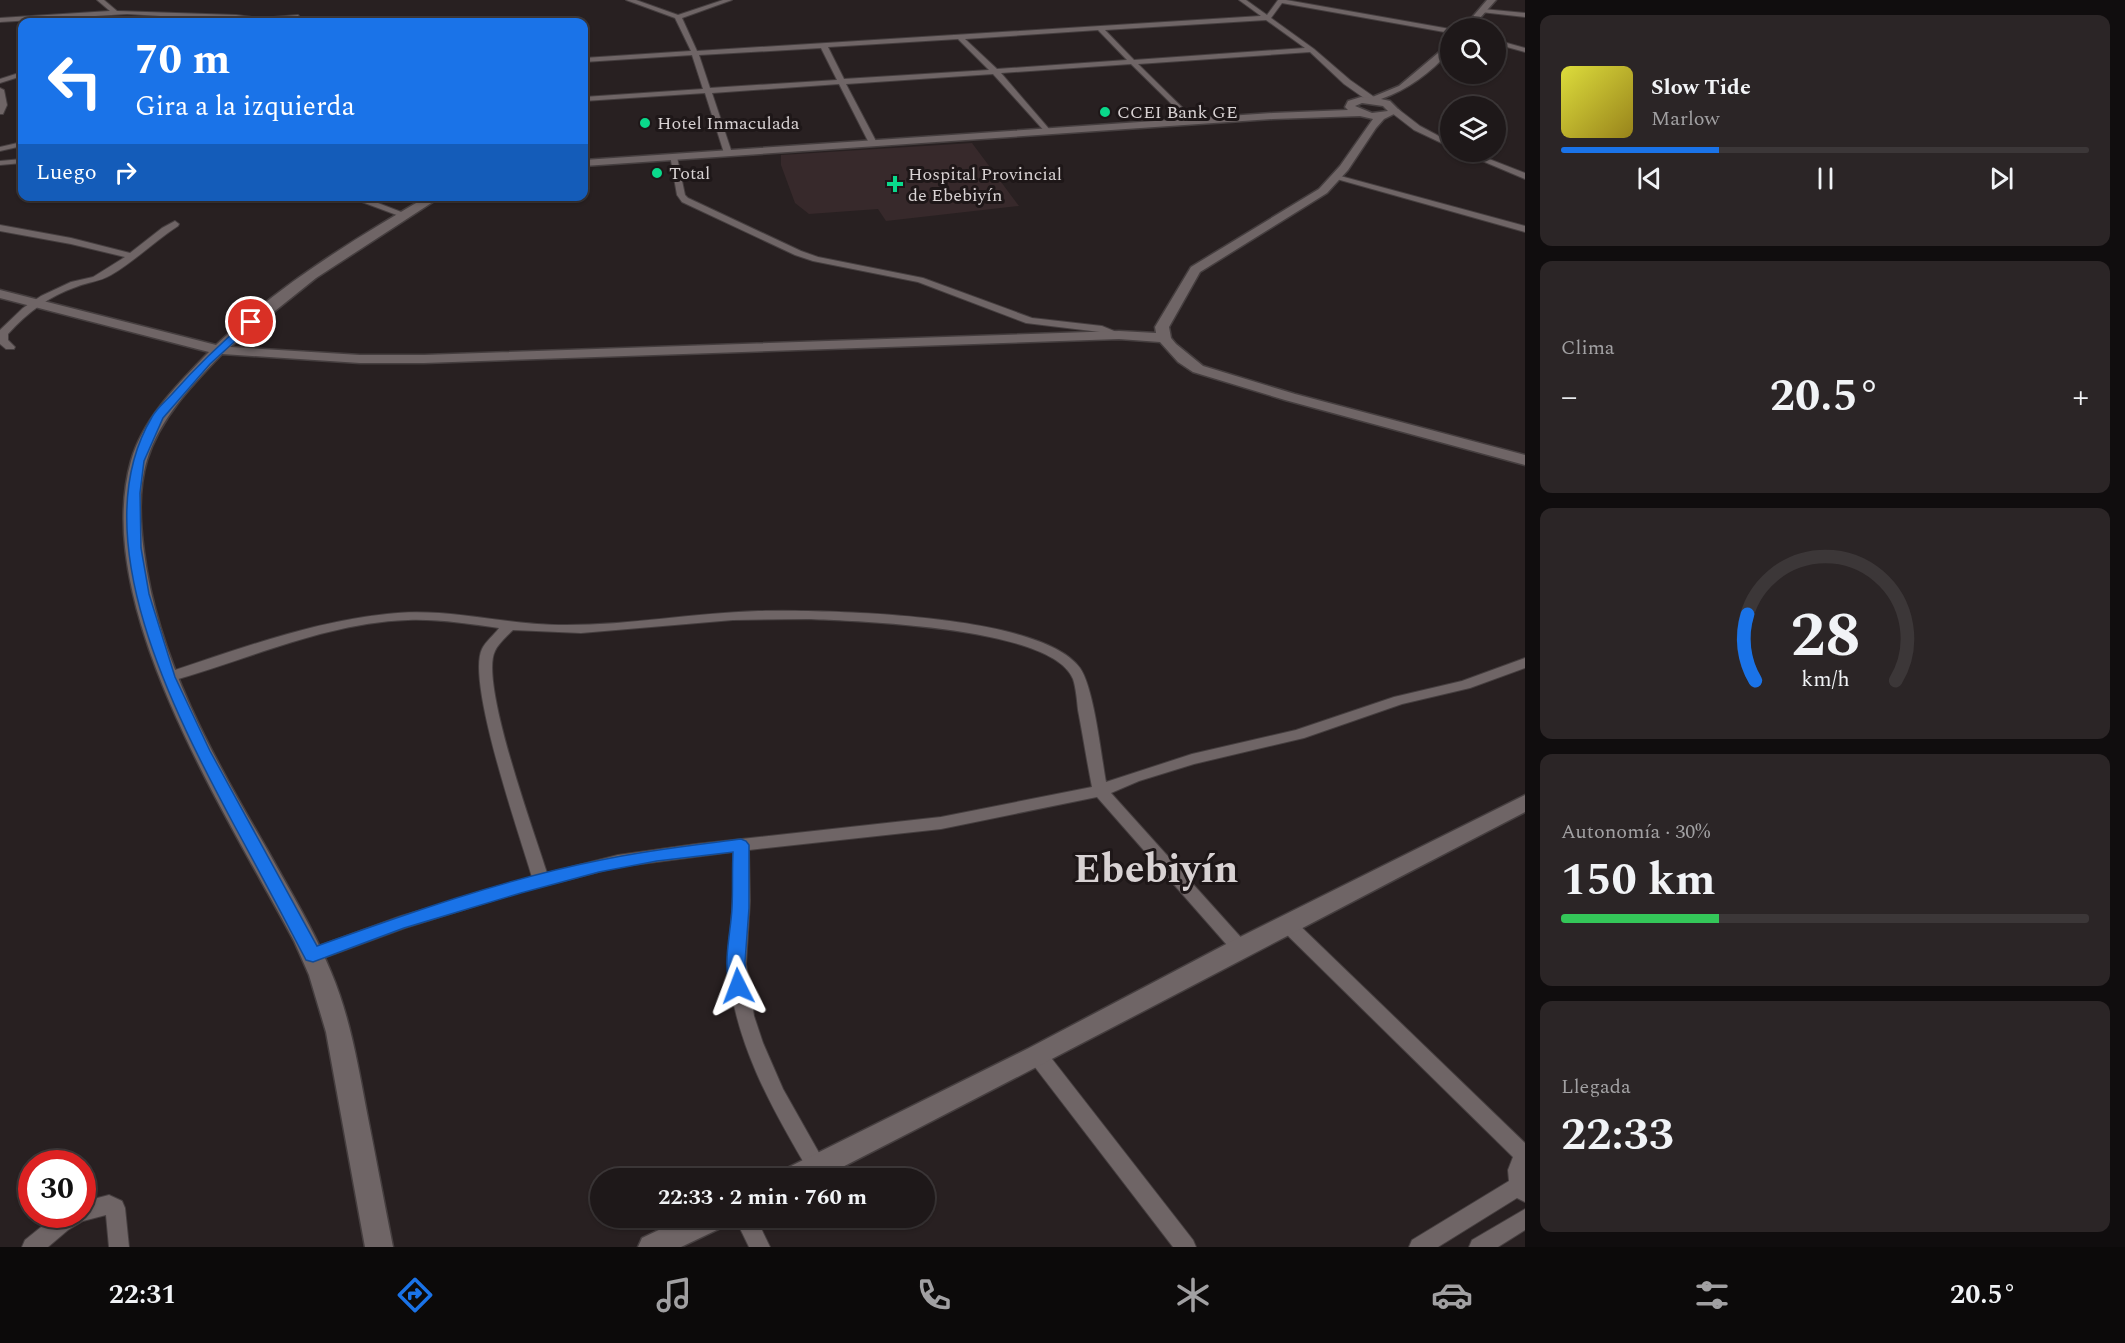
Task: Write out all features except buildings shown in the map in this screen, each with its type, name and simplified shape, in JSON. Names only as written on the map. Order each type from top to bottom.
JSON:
[{"type":"street","points":[[629,0],[678,17],[695,52],[709,90],[728,153]]},
{"type":"street","points":[[678,17],[729,0]]},
{"type":"street","points":[[1242,0],[1311,50],[1347,82],[1374,101],[1395,109],[1417,128]]},
{"type":"street","points":[[1476,18],[1492,0]]},
{"type":"street","points":[[72,16],[92,10],[101,1],[116,13]]},
{"type":"street","points":[[1249,5],[1279,2],[1440,29]]},
{"type":"street","points":[[1268,18],[1279,2]]},
{"type":"street","points":[[1483,11],[1525,15]]},
{"type":"street","points":[[112,18],[116,13]]},
{"type":"street","points":[[36,18],[116,13],[248,18]]},
{"type":"street","points":[[588,60],[961,39],[1268,18]]},
{"type":"street","points":[[0,20],[18,19]]},
{"type":"street","points":[[1099,28],[1192,122]]},
{"type":"street","points":[[961,39],[995,71],[1047,132]]},
{"type":"street","points":[[823,45],[873,143]]},
{"type":"street","points":[[1506,45],[1525,50]]},
{"type":"street","points":[[588,99],[1311,50]]},
{"type":"street","points":[[1274,117],[1374,101],[1375,98],[1402,88],[1440,57]]},
{"type":"street","points":[[0,81],[18,75]]},
{"type":"street","points":[[1347,82],[1352,109],[1368,118]]},
{"type":"street","points":[[588,163],[1274,117],[1368,118],[1383,115],[1395,109],[1402,88]]},
{"type":"street","points":[[0,90],[3,105],[0,112]]},
{"type":"street","points":[[1360,90],[1374,93],[1391,92]]},
{"type":"street","points":[[1383,115],[1440,140]]},
{"type":"street","points":[[1183,359],[1164,338],[1162,327],[1189,278],[1202,263],[1323,191],[1336,176],[1368,118]]},
{"type":"street","points":[[0,149],[18,145]]},
{"type":"street","points":[[673,157],[684,200],[798,253],[837,264],[920,280],[1030,321],[1102,329],[1125,335],[1183,359],[1198,369],[1290,397],[1525,460]]},
{"type":"street","points":[[0,164],[18,162]]},
{"type":"street","points":[[1490,162],[1525,176]]},
{"type":"street","points":[[1336,176],[1525,229]]},
{"type":"street","points":[[365,201],[405,214]]},
{"type":"street","points":[[380,1247],[344,1056],[328,997],[313,955],[202,751],[168,677],[142,594],[135,548],[134,503],[138,461],[158,417],[219,350],[284,295],[428,201]]},
{"type":"street","points":[[10,347],[3,341],[3,333],[36,303],[72,284],[96,279],[150,243],[157,234],[175,224]]},
{"type":"street","points":[[0,228],[71,241],[131,256]]},
{"type":"street","points":[[0,294],[219,350],[360,359],[424,359],[1125,335],[1164,338]]},
{"type":"street","points":[[1125,335],[1168,316]]},
{"type":"street","points":[[168,677],[282,641],[346,624],[387,617],[424,616],[558,629],[607,628],[731,616],[810,614],[870,617],[1003,634],[1059,656],[1071,665],[1080,679],[1100,791],[1240,948]]},
{"type":"street","points":[[509,626],[488,650],[485,665],[487,690],[496,735],[541,881]]},
{"type":"street","points":[[313,955],[401,923],[541,881],[618,861],[942,823],[1100,791],[1134,777],[1192,759],[1299,734],[1399,700],[1465,685],[1525,663]]},
{"type":"street","points":[[741,845],[741,908],[736,962],[738,986],[763,1067],[784,1113],[817,1167],[1038,1056],[1240,948],[1525,803]]},
{"type":"street","points":[[1287,924],[1525,1156],[1517,1168],[1522,1189],[1419,1247]]},
{"type":"street","points":[[1038,1056],[1186,1247]]},
{"type":"street","points":[[96,1208],[109,1204],[115,1208],[119,1247]]},
{"type":"street","points":[[1479,1247],[1525,1219]]},
{"type":"street","points":[[32,1247],[54,1228]]},
{"type":"street","points":[[652,1247],[692,1228]]},
{"type":"street","points":[[750,1228],[760,1247]]},
{"type":"shaded area","name":"Hospital Provincial de Ebebiyín","points":[[972,143],[1019,206],[886,221],[878,209],[809,214],[795,203],[781,165],[781,155]]},
{"type":"place","name":"CCEI Bank GE","points":[[1105,112]]},
{"type":"place","name":"Hotel Inmaculada","points":[[645,123]]},
{"type":"place","name":"Total","points":[[657,173]]},
{"type":"place","name":"Hospital Provincial de Ebebiyín","points":[[895,184]]},
{"type":"district","name":"Ebebiyín","points":[[1156,868]]},
{"type":"route","points":[[251,322],[194,374],[158,417],[138,461],[133,521],[135,548],[142,594],[168,677],[202,751],[313,955],[401,923],[521,886],[618,861],[741,845],[741,908],[736,962],[738,986]]}]
